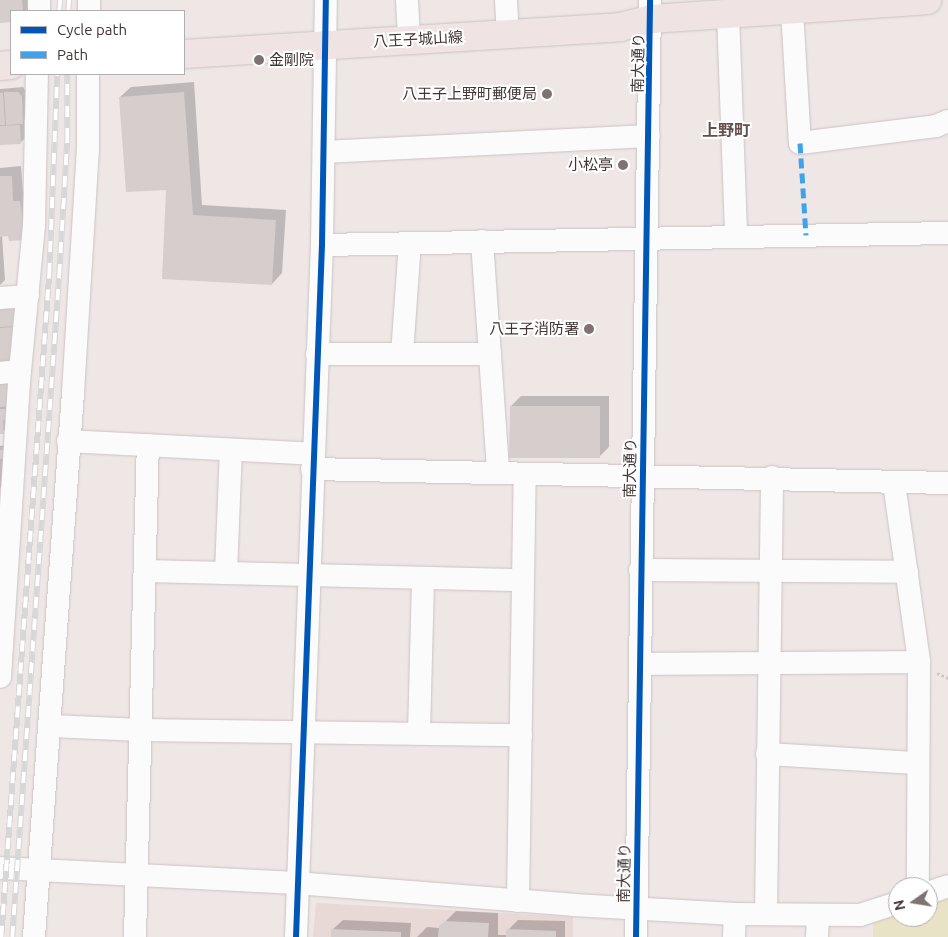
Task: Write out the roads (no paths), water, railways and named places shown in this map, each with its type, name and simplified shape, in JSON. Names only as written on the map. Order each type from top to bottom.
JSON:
[{"type":"main road","name":"八王子城山線","points":[[185,54],[326,37],[408,22],[650,10],[728,14],[780,7],[927,0]]},
{"type":"main road","name":"八王子城山線","points":[[185,39],[326,37]]},
{"type":"street","points":[[296,937],[301,730],[322,245],[326,0]]},
{"type":"street","points":[[780,7],[800,142],[926,128],[948,121]]},
{"type":"street","name":"南大通り","points":[[636,937],[645,237],[649,136],[650,10]]},
{"type":"street","points":[[728,14],[736,236]]},
{"type":"street","points":[[0,677],[10,372],[28,296],[34,226],[37,75]]},
{"type":"street","points":[[34,937],[51,726],[88,150],[88,75]]},
{"type":"street","points":[[324,152],[649,136]]},
{"type":"street","points":[[322,245],[645,237],[948,233]]},
{"type":"street","points":[[482,241],[498,472]]},
{"type":"street","points":[[402,354],[410,243]]},
{"type":"street","points":[[0,298],[28,296]]},
{"type":"street","points":[[317,354],[490,354]]},
{"type":"street","points":[[68,441],[231,450],[312,462],[525,475],[643,478],[772,477],[894,483],[948,483]]},
{"type":"street","points":[[135,937],[148,445]]},
{"type":"street","points":[[226,572],[231,450]]},
{"type":"street","points":[[518,901],[525,475]]},
{"type":"street","points":[[766,914],[772,477]]},
{"type":"street","points":[[894,483],[922,666],[916,763],[918,877]]},
{"type":"street","points":[[640,570],[907,572]]},
{"type":"street","points":[[144,571],[522,580]]},
{"type":"street","points":[[419,733],[423,578]]},
{"type":"street","points":[[640,664],[768,662],[922,666]]},
{"type":"street","points":[[51,726],[141,730],[301,730],[521,735]]},
{"type":"street","points":[[767,754],[916,763]]},
{"type":"street","points":[[0,868],[136,873],[296,883],[636,909],[766,914],[818,927],[888,906]]},
{"type":"street","points":[[734,937],[735,914]]},
{"type":"railway","points":[[59,10],[60,0]]},
{"type":"railway","points":[[68,10],[69,0]]},
{"type":"railway","points":[[1,937],[49,274],[57,75]]},
{"type":"railway","points":[[12,937],[59,275],[67,139],[67,75]]},
{"type":"place","name":"金剛院","points":[[259,60]]},
{"type":"place","name":"八王子上野町郵便局","points":[[547,94]]},
{"type":"place","name":"小松亭","points":[[623,165]]},
{"type":"place","name":"八王子消防署","points":[[589,329]]},
{"type":"district","name":"上野町","points":[[726,130]]}]
